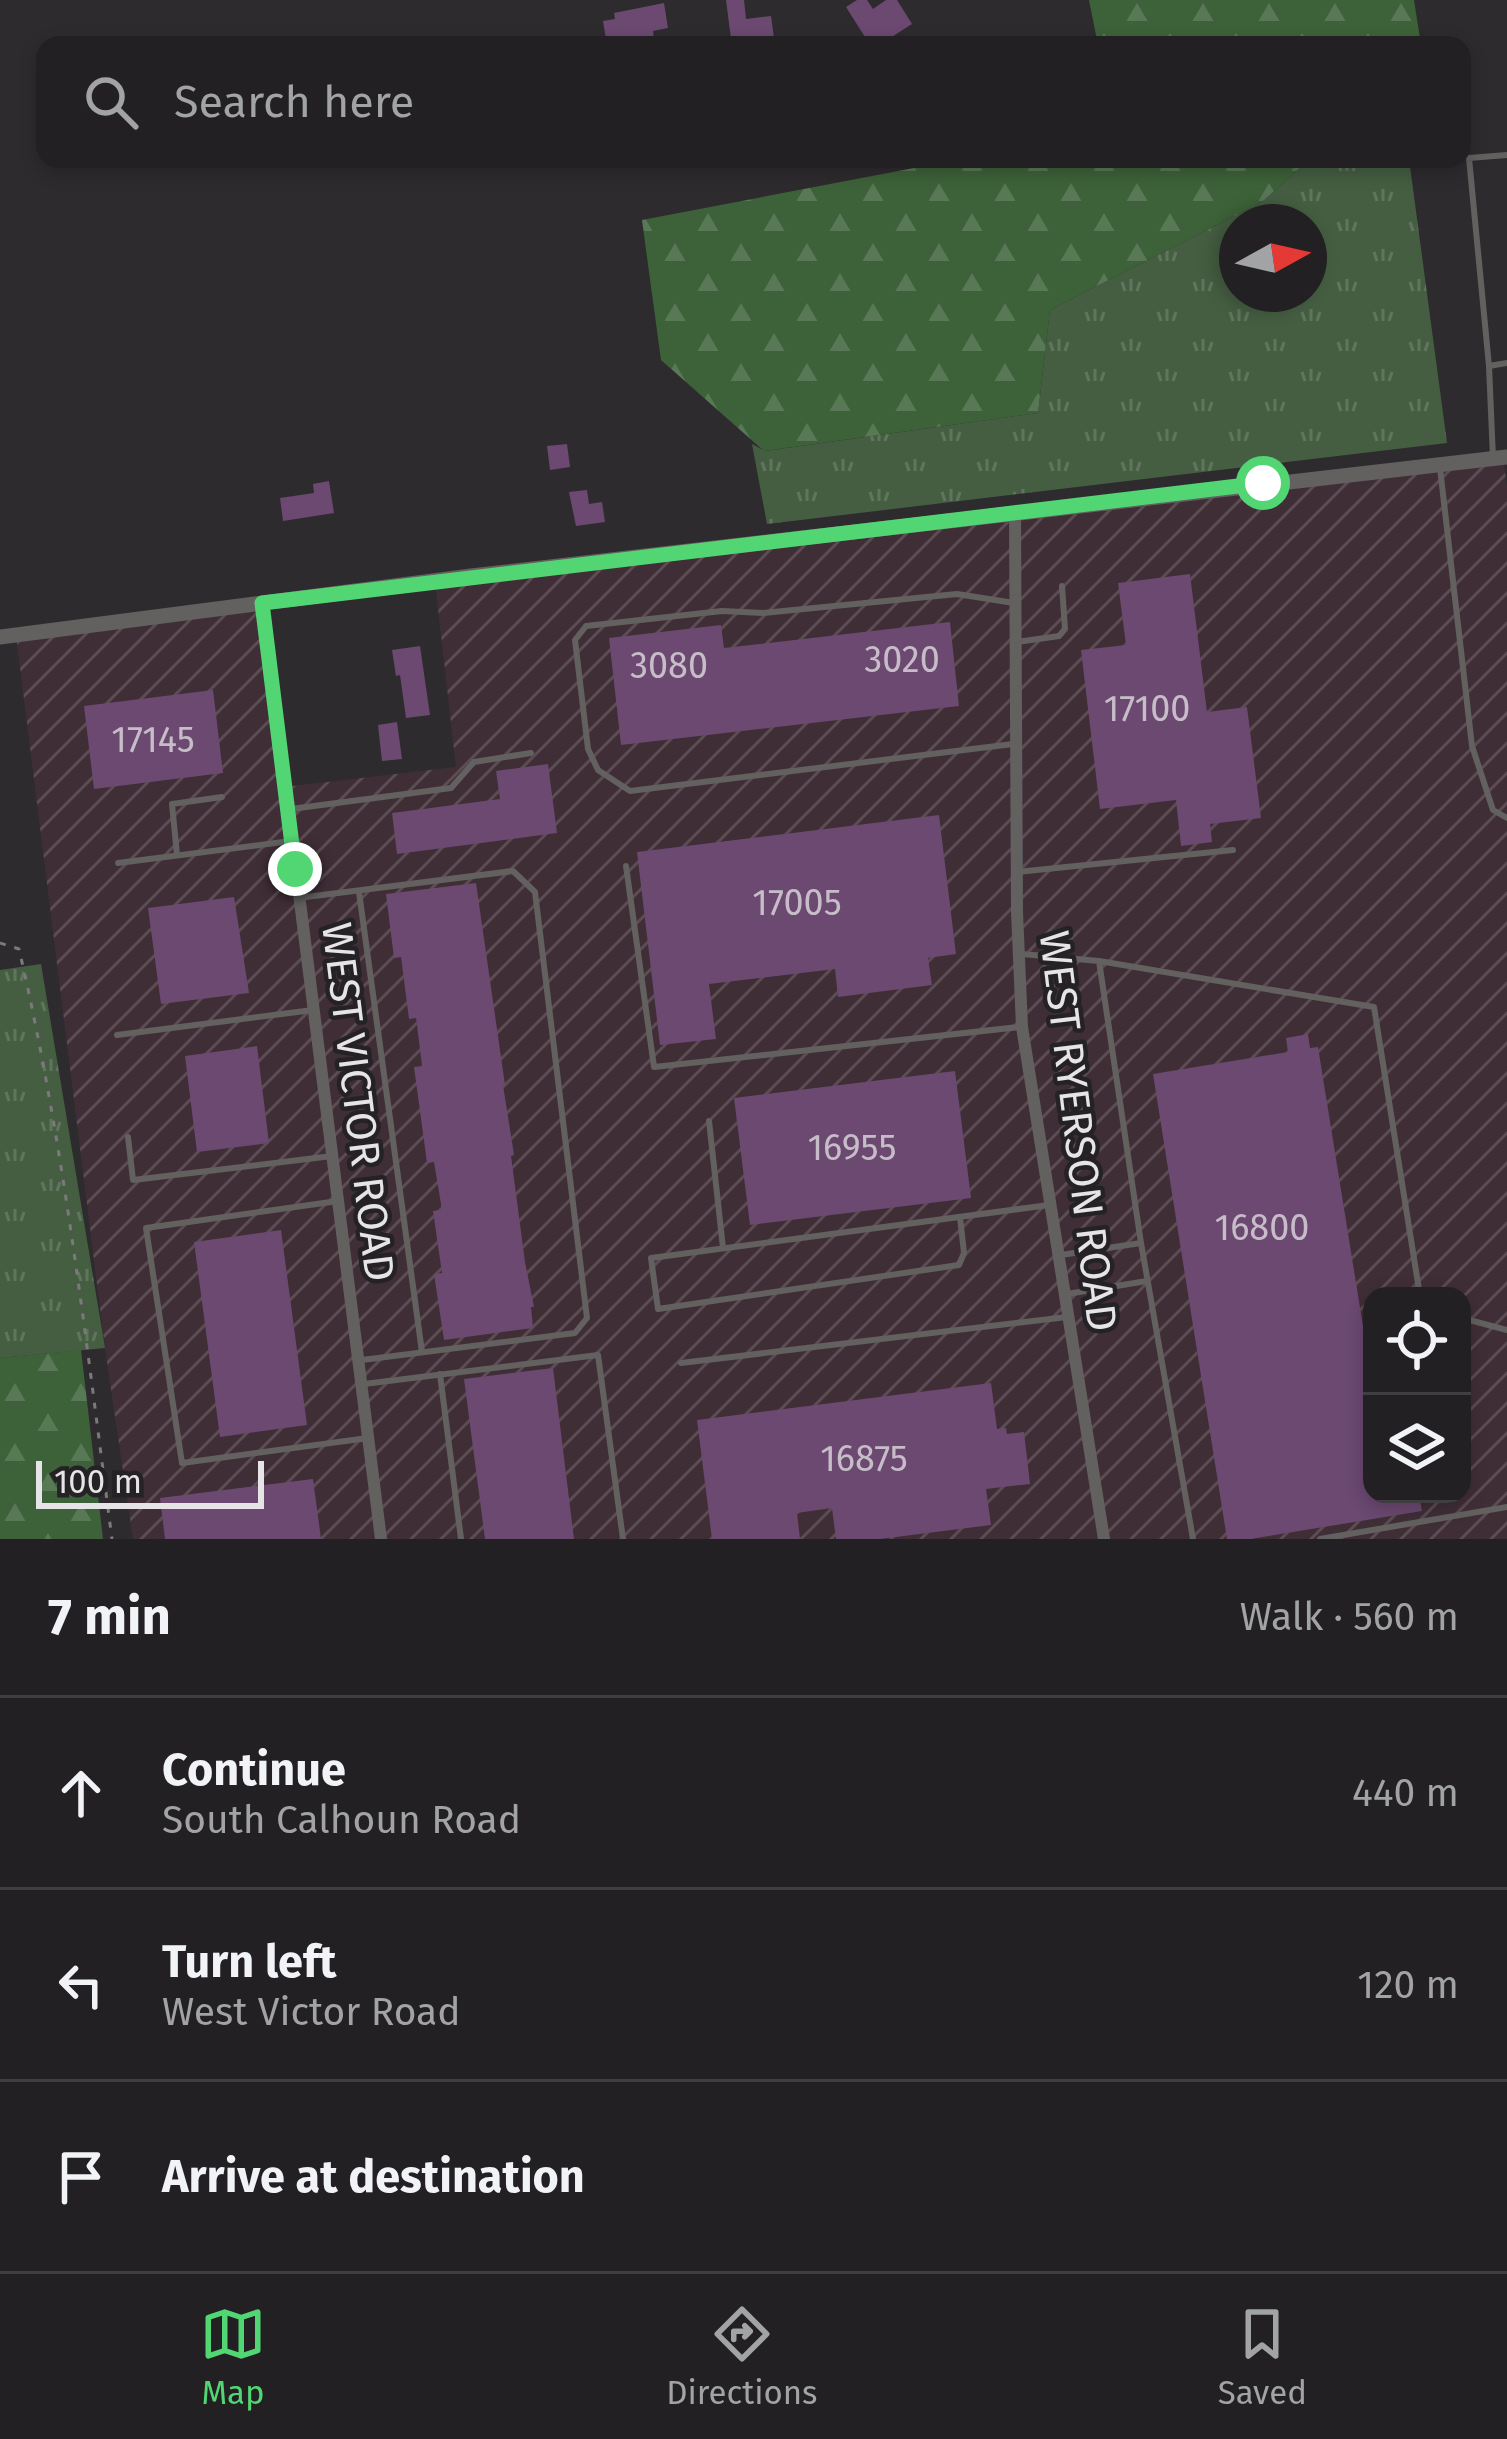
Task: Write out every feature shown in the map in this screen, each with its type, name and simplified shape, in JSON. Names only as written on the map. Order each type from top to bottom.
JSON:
[{"type":"street","points":[[0,637],[1500,458]]},
{"type":"street","name":"WEST RYERSON ROAD","points":[[1015,513],[1022,1027],[1104,1539]]},
{"type":"street","name":"WEST VICTOR ROAD","points":[[262,603],[381,1539]]},
{"type":"lane","points":[[1471,158],[1507,155]]},
{"type":"lane","points":[[1470,168],[1500,458]]},
{"type":"lane","points":[[1489,366],[1507,364]]},
{"type":"lane","points":[[1440,464],[1472,746],[1493,810],[1507,818]]},
{"type":"lane","points":[[1017,642],[1059,636],[1064,629],[1063,586]]},
{"type":"lane","points":[[1017,604],[957,594],[763,614],[722,611],[586,626],[574,640],[588,748],[598,770],[630,791],[1017,744]]},
{"type":"lane","points":[[287,810],[451,788],[474,762],[531,753]]},
{"type":"lane","points":[[177,855],[172,804],[222,797]]},
{"type":"lane","points":[[118,863],[291,841]]},
{"type":"lane","points":[[1017,872],[1233,850]]},
{"type":"lane","points":[[626,866],[654,1067],[1022,1027]]},
{"type":"lane","points":[[298,898],[513,871],[535,892],[587,1318],[575,1333],[358,1360]]},
{"type":"lane","points":[[359,890],[422,1352]]},
{"type":"lane","points":[[1018,953],[1099,961],[1374,1007],[1419,1287]]},
{"type":"lane","points":[[1099,961],[1147,1281],[1193,1539]]},
{"type":"lane","points":[[117,1035],[313,1010]]},
{"type":"lane","points":[[709,1121],[723,1248]]},
{"type":"lane","points":[[128,1137],[133,1180],[332,1156]]},
{"type":"lane","points":[[338,1201],[146,1228],[182,1463],[368,1438]]},
{"type":"lane","points":[[960,1217],[964,1253],[958,1264],[658,1309],[651,1258],[1049,1204]]},
{"type":"lane","points":[[1057,1256],[1141,1243]]},
{"type":"lane","points":[[1064,1295],[1147,1281]]},
{"type":"lane","points":[[681,1363],[1067,1317]]},
{"type":"lane","points":[[1471,1320],[1507,1330]]},
{"type":"lane","points":[[361,1384],[598,1355],[623,1539]]},
{"type":"lane","points":[[440,1374],[461,1539]]},
{"type":"lane","points":[[1320,1539],[1507,1507]]},
{"type":"path","points":[[0,943],[19,949],[41,1045],[112,1539]]},
{"type":"shaded area","points":[[1503,457],[1507,487],[1507,1539],[133,1539],[16,635],[262,603],[284,787],[456,767],[435,581]]},
{"type":"green space","points":[[1089,0],[1414,0],[1420,36],[1096,36]]},
{"type":"green space","points":[[914,168],[1300,168],[1262,202],[1219,204],[1219,224],[1050,310],[1038,413],[764,451],[661,360],[642,220]]},
{"type":"green space","points":[[1300,168],[1410,168],[1447,443],[767,524],[752,444],[765,451],[1038,413],[1050,310],[1219,224],[1219,312],[1327,312],[1327,204],[1258,204]]},
{"type":"green space","points":[[41,964],[105,1348],[0,1358],[0,970]]},
{"type":"green space","points":[[81,1350],[103,1539],[0,1539],[0,1358]]},
{"type":"building","points":[[726,0],[744,0],[746,19],[771,16],[774,36],[731,36]]},
{"type":"building","points":[[867,0],[873,9],[886,0],[897,0],[912,24],[893,36],[864,36],[846,7]]},
{"type":"building","points":[[664,3],[668,28],[653,31],[654,36],[606,36],[603,21],[615,19],[614,13]]},
{"type":"building","points":[[567,444],[570,467],[550,470],[547,446]]},
{"type":"building","points":[[329,481],[334,513],[283,521],[280,498],[314,493],[313,484]]},
{"type":"building","points":[[587,490],[589,504],[602,502],[605,522],[576,526],[569,492]]},
{"type":"building","points":[[1190,574],[1207,712],[1247,707],[1261,818],[1210,824],[1212,842],[1181,846],[1176,800],[1100,809],[1081,650],[1126,645],[1118,583]]},
{"type":"building","points":[[950,622],[959,706],[621,745],[609,638],[721,625],[724,648]]},
{"type":"building","points":[[420,646],[430,715],[406,718],[392,650]]},
{"type":"building","points":[[213,690],[223,773],[94,789],[84,706]]},
{"type":"building","points":[[397,722],[402,759],[382,761],[378,725]]},
{"type":"building","points":[[548,764],[557,833],[397,854],[392,813],[500,799],[496,771]]},
{"type":"building","points":[[939,815],[956,954],[928,958],[932,985],[838,997],[835,969],[709,984],[716,1039],[660,1045],[637,852]]},
{"type":"building","points":[[476,883],[534,1307],[533,1328],[444,1340],[434,1274],[442,1273],[433,1211],[441,1210],[441,1204],[434,1162],[427,1163],[414,1067],[422,1066],[416,1018],[409,1019],[401,957],[394,958],[386,894]]},
{"type":"building","points":[[234,897],[249,993],[161,1004],[148,908]]},
{"type":"building","points":[[1308,1034],[1310,1048],[1318,1047],[1363,1326],[1363,1503],[1421,1503],[1422,1511],[1227,1539],[1153,1074],[1288,1052],[1286,1038]]},
{"type":"building","points":[[257,1046],[269,1143],[197,1152],[185,1056]]},
{"type":"building","points":[[955,1071],[971,1198],[750,1225],[734,1098]]},
{"type":"building","points":[[281,1230],[307,1425],[220,1437],[194,1242]]},
{"type":"building","points":[[553,1368],[574,1539],[485,1539],[464,1379]]},
{"type":"building","points":[[991,1383],[997,1429],[1006,1428],[1007,1434],[1024,1432],[1030,1484],[986,1489],[991,1525],[880,1539],[836,1539],[832,1508],[797,1513],[800,1539],[712,1539],[697,1420]]},
{"type":"building","points":[[313,1479],[321,1539],[165,1539],[160,1498]]},
{"type":"route","points":[[295,869],[262,603],[1263,483]]}]
